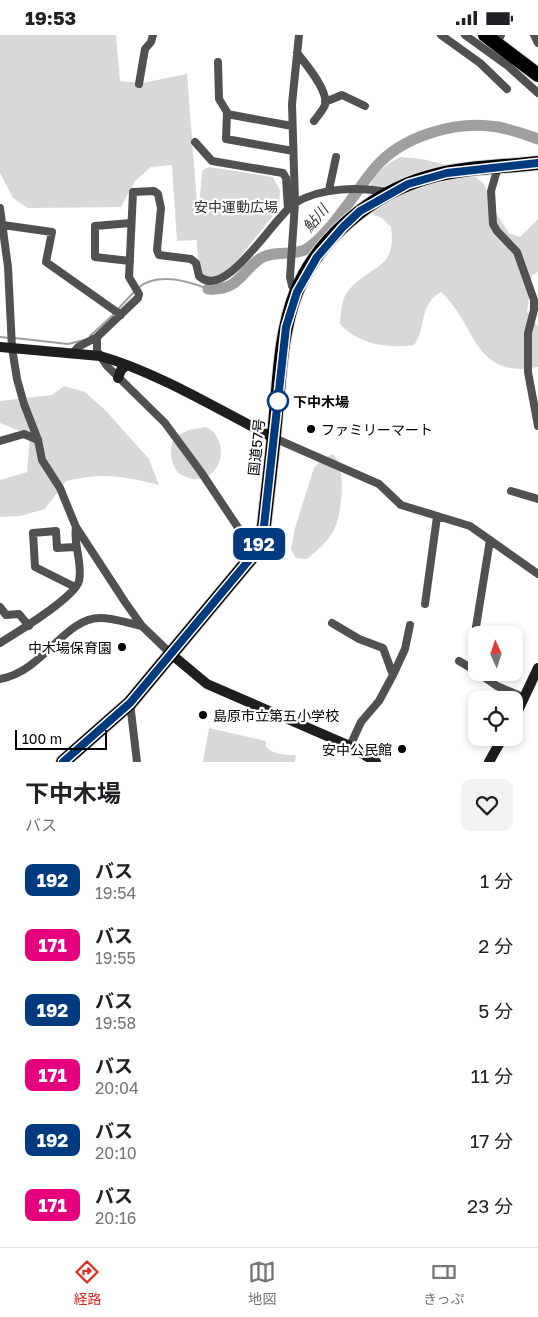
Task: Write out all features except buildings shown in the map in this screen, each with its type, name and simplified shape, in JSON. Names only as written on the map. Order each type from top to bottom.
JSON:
[{"type":"highway","points":[[485,35],[538,75]]},
{"type":"highway","name":"国道57号","points":[[63,762],[130,703],[255,553],[264,526],[283,345],[297,292],[317,257],[360,211],[408,184],[447,173],[538,163]]},
{"type":"street","points":[[139,84],[145,49],[151,42],[153,35]]},
{"type":"street","points":[[297,292],[290,282],[295,203],[292,125],[299,35]]},
{"type":"street","points":[[441,35],[480,63],[507,89]]},
{"type":"street","points":[[465,35],[508,65],[538,93]]},
{"type":"street","points":[[534,35],[538,43]]},
{"type":"street","points":[[297,53],[321,88],[325,102]]},
{"type":"street","points":[[480,63],[485,56]]},
{"type":"street","points":[[218,62],[219,99],[227,114],[226,137],[228,140],[293,151]]},
{"type":"street","points":[[314,121],[325,102],[342,95],[365,105]]},
{"type":"street","points":[[227,114],[292,125]]},
{"type":"street","points":[[195,142],[212,161],[283,173],[287,181],[288,209]]},
{"type":"street","points":[[329,190],[336,157]]},
{"type":"street","points":[[498,167],[491,191],[493,224],[496,231],[517,251],[534,300],[534,309],[528,333],[528,371],[538,426]]},
{"type":"street","points":[[72,355],[78,347],[97,337],[118,313],[138,298],[137,291],[130,279],[132,193],[157,192],[161,208],[157,253],[161,256],[192,259],[196,263],[197,273],[201,279],[214,281],[232,273],[295,203],[329,190],[390,193]]},
{"type":"street","points":[[0,208],[8,267],[12,341],[24,404],[38,440],[42,461],[60,487],[76,527],[142,626],[171,654],[207,684],[350,746],[376,762]]},
{"type":"street","points":[[130,261],[95,257],[95,226],[131,223]]},
{"type":"street","points":[[3,225],[52,232],[46,263],[118,313]]},
{"type":"street","points":[[97,337],[100,357],[118,378],[165,423],[201,472],[255,553]]},
{"type":"street","points":[[0,347],[12,341],[72,355],[100,357],[127,365],[274,438],[380,484],[402,505],[470,526],[538,574]]},
{"type":"street","points":[[118,378],[121,370],[127,365]]},
{"type":"street","points":[[0,441],[24,435],[38,440]]},
{"type":"street","points":[[511,491],[538,499]]},
{"type":"street","points":[[425,604],[438,517]]},
{"type":"street","points":[[0,643],[28,626],[75,587],[79,575],[76,527]]},
{"type":"street","points":[[75,587],[34,567],[33,533],[56,531],[57,548],[76,547]]},
{"type":"street","points":[[476,626],[490,540]]},
{"type":"street","points":[[0,607],[6,615],[19,614],[28,626]]},
{"type":"street","points":[[0,679],[28,669],[67,633],[89,620],[99,618],[142,626]]},
{"type":"street","points":[[332,623],[359,639],[383,648],[393,675]]},
{"type":"street","points":[[350,746],[361,722],[379,701],[393,675],[405,649],[410,625]]},
{"type":"street","points":[[459,661],[468,666]]},
{"type":"street","points":[[523,702],[538,668]]},
{"type":"street","points":[[490,681],[525,698]]},
{"type":"street","points":[[130,703],[136,762]]},
{"type":"street","points":[[490,762],[498,746]]},
{"type":"green space","name":"安中運動広場","points":[[0,35],[116,35],[120,81],[142,83],[187,74],[198,217],[202,173],[203,170],[209,167],[273,177],[280,190],[279,208],[232,267],[217,277],[204,277],[199,264],[197,240],[177,241],[172,165],[151,167],[135,181],[121,207],[28,208],[13,198],[0,173]]},
{"type":"green space","points":[[400,157],[422,159],[450,166],[476,177],[485,185],[490,204],[509,233],[520,237],[538,219],[538,272],[532,275],[527,312],[538,326],[538,367],[516,369],[500,365],[488,358],[453,305],[441,292],[429,304],[418,339],[414,345],[394,346],[374,343],[347,331],[340,324],[346,293],[357,282],[381,265],[390,251],[392,241],[391,227],[382,218],[374,215],[368,196],[373,180],[384,167]]},
{"type":"green space","points":[[64,386],[85,392],[106,411],[149,459],[159,485],[113,476],[79,478],[66,481],[45,509],[20,516],[0,517],[0,480],[27,472],[30,435],[0,423],[0,401],[52,395]]},
{"type":"green space","points":[[206,427],[214,433],[219,441],[221,450],[217,467],[211,474],[203,478],[193,479],[178,473],[173,465],[171,456],[174,437],[189,430]]},
{"type":"green space","points":[[333,454],[337,460],[342,480],[341,502],[337,523],[329,538],[315,553],[307,559],[296,558],[291,550],[295,528],[314,468],[322,459]]},
{"type":"green space","points":[[209,728],[266,741],[266,747],[273,752],[284,755],[296,755],[295,762],[203,762]]},
{"type":"waterway","name":"鮎川","points":[[208,289],[218,289],[233,284],[254,263],[267,255],[299,252],[311,246],[337,219],[385,157],[414,139],[447,129],[482,125],[503,128],[538,139]]},
{"type":"waterway","name":"鮎川","points":[[138,288],[154,280],[173,279],[208,289]]},
{"type":"waterway","name":"鮎川","points":[[117,310],[134,292]]},
{"type":"waterway","name":"鮎川","points":[[90,336],[114,314]]},
{"type":"waterway","name":"鮎川","points":[[0,337],[10,338]]},
{"type":"waterway","name":"鮎川","points":[[15,338],[68,344],[84,340]]},
{"type":"bus line","name":"192","points":[[63,762],[130,703],[255,553],[264,526],[286,327],[297,292],[317,257],[360,211],[408,184],[464,170],[538,163]]},
{"type":"place","name":"下中木場","points":[[278,401]]},
{"type":"place","name":"ファミリーマート","points":[[311,429]]},
{"type":"place","name":"中木場保育園","points":[[122,647]]},
{"type":"place","name":"島原市立第五小学校","points":[[203,715]]},
{"type":"place","name":"安中公民館","points":[[402,749]]}]
